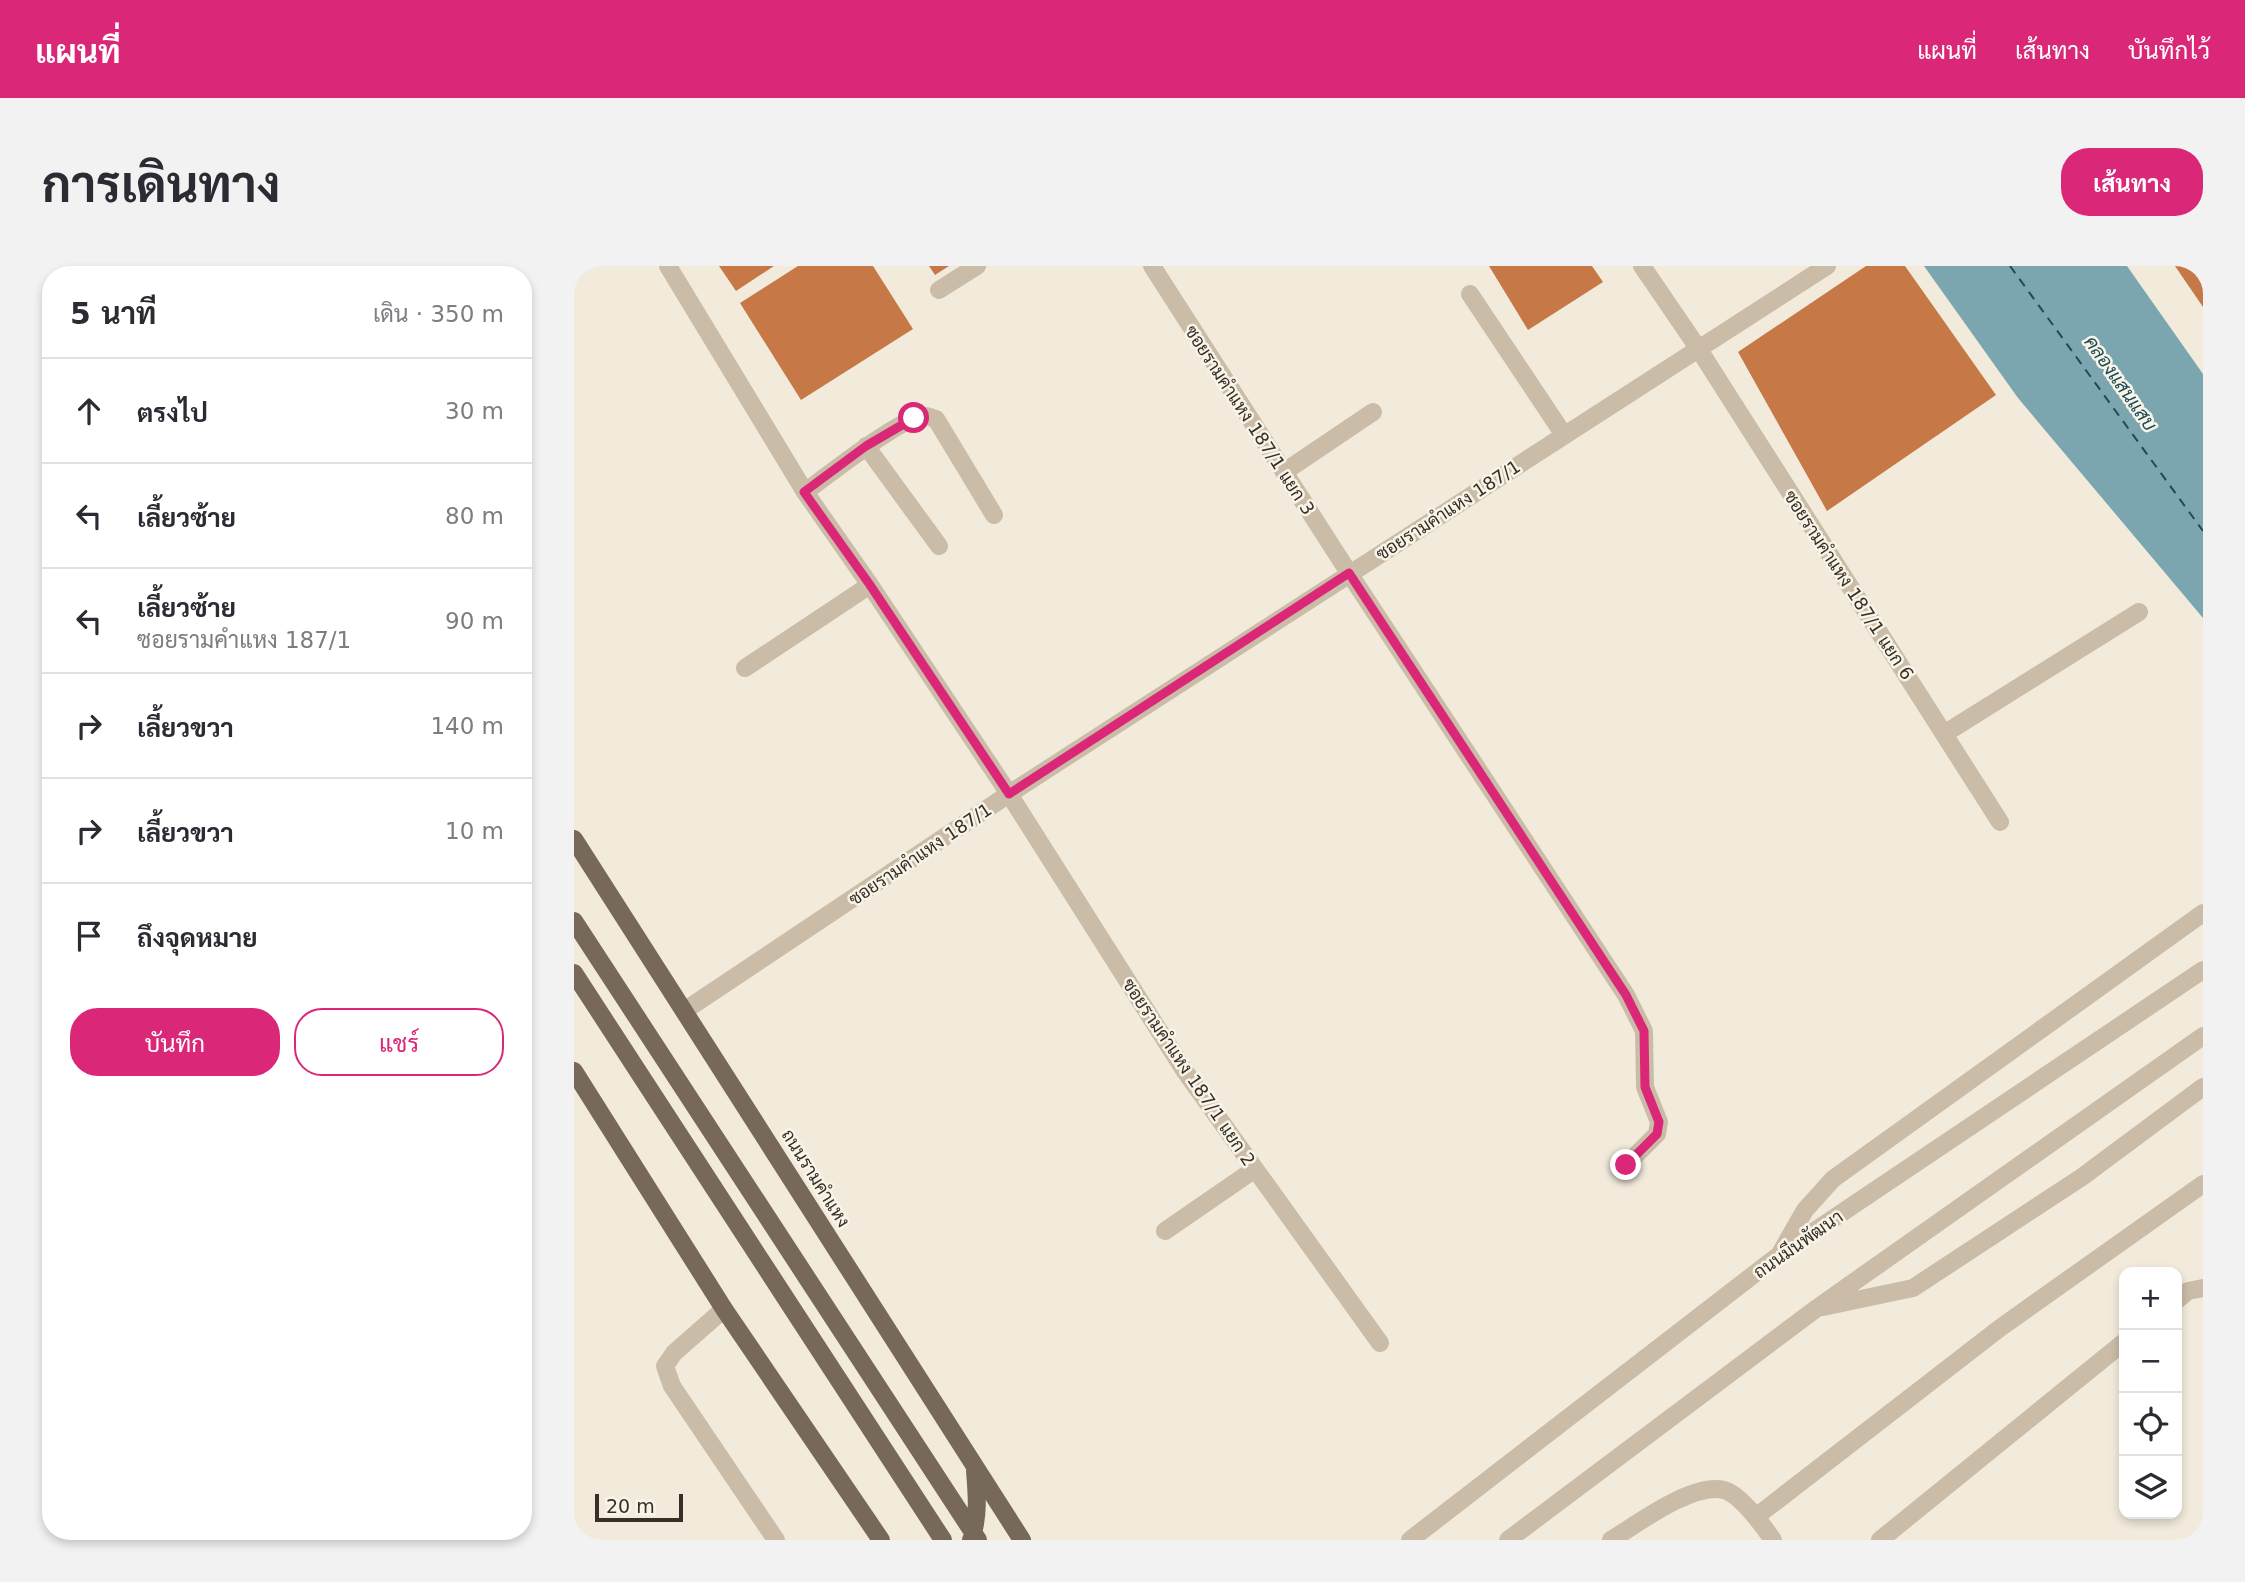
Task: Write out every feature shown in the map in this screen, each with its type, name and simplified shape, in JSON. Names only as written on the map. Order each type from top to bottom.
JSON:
[{"type":"main road","name":"ถนนรามคำแหง","points":[[574,839],[1023,1540]]},
{"type":"main road","points":[[574,920],[978,1540]]},
{"type":"main road","points":[[574,973],[943,1540]]},
{"type":"main road","points":[[574,1071],[724,1309],[881,1537]]},
{"type":"main road","points":[[971,1540],[977,1511],[974,1467]]},
{"type":"street","name":"ซอยรามคำแหง 187/1 แยก 2","points":[[668,266],[804,492],[870,585],[1009,794],[1184,1070],[1380,1343]]},
{"type":"street","points":[[939,290],[977,266]]},
{"type":"street","name":"ซอยรามคำแหง 187/1 แยก 3","points":[[1152,266],[1349,573],[1626,995],[1644,1031],[1645,1087],[1659,1122],[1657,1134],[1626,1165]]},
{"type":"street","name":"ซอยรามคำแหง 187/1 แยก 6","points":[[1642,266],[1698,348],[2000,822]]},
{"type":"street","name":"ซอยรามคำแหง 187/1","points":[[684,1011],[1009,794],[1827,266]]},
{"type":"street","points":[[1470,294],[1564,435]]},
{"type":"street","points":[[1284,472],[1373,412]]},
{"type":"street","points":[[804,492],[866,446],[924,415],[936,419],[994,515]]},
{"type":"street","points":[[866,446],[939,546]]},
{"type":"street","points":[[745,668],[870,585]]},
{"type":"street","points":[[1944,734],[2139,612]]},
{"type":"street","points":[[1779,1255],[1804,1210],[1833,1179],[2203,913]]},
{"type":"street","name":"ถนนมีนพัฒนา","points":[[1410,1540],[1779,1255],[2203,970]]},
{"type":"street","points":[[1508,1540],[1817,1308],[2203,1036]]},
{"type":"street","points":[[1817,1308],[1913,1288],[2082,1177],[2203,1087]]},
{"type":"street","points":[[1165,1231],[1255,1169]]},
{"type":"street","points":[[1757,1516],[2000,1328],[2203,1184]]},
{"type":"street","points":[[2182,1296],[2188,1291],[2203,1287]]},
{"type":"street","points":[[724,1309],[674,1353],[665,1366],[672,1386],[776,1540]]},
{"type":"street","points":[[1880,1540],[2119,1346]]},
{"type":"street","points":[[1611,1540],[1671,1502],[1708,1490],[1726,1490],[1757,1516],[1773,1540]]},
{"type":"water","name":"คลองแสนแสบ","points":[[1924,266],[2127,266],[2203,374],[2203,618],[2018,398]]},
{"type":"building","points":[[719,266],[774,266],[736,291]]},
{"type":"building","points":[[798,266],[873,266],[913,329],[801,400],[740,303]]},
{"type":"building","points":[[929,266],[949,266],[935,275]]},
{"type":"building","points":[[1489,266],[1592,266],[1603,282],[1528,330]]},
{"type":"building","points":[[1866,266],[1905,266],[1996,395],[1827,511],[1738,352]]},
{"type":"building","points":[[2175,266],[2203,266],[2203,307]]},
{"type":"ferry route","points":[[2010,266],[2203,531]]},
{"type":"route","points":[[914,418],[866,446],[804,492],[870,585],[1009,794],[1349,573],[1626,995],[1644,1031],[1645,1087],[1659,1122],[1657,1134],[1626,1165]]}]
